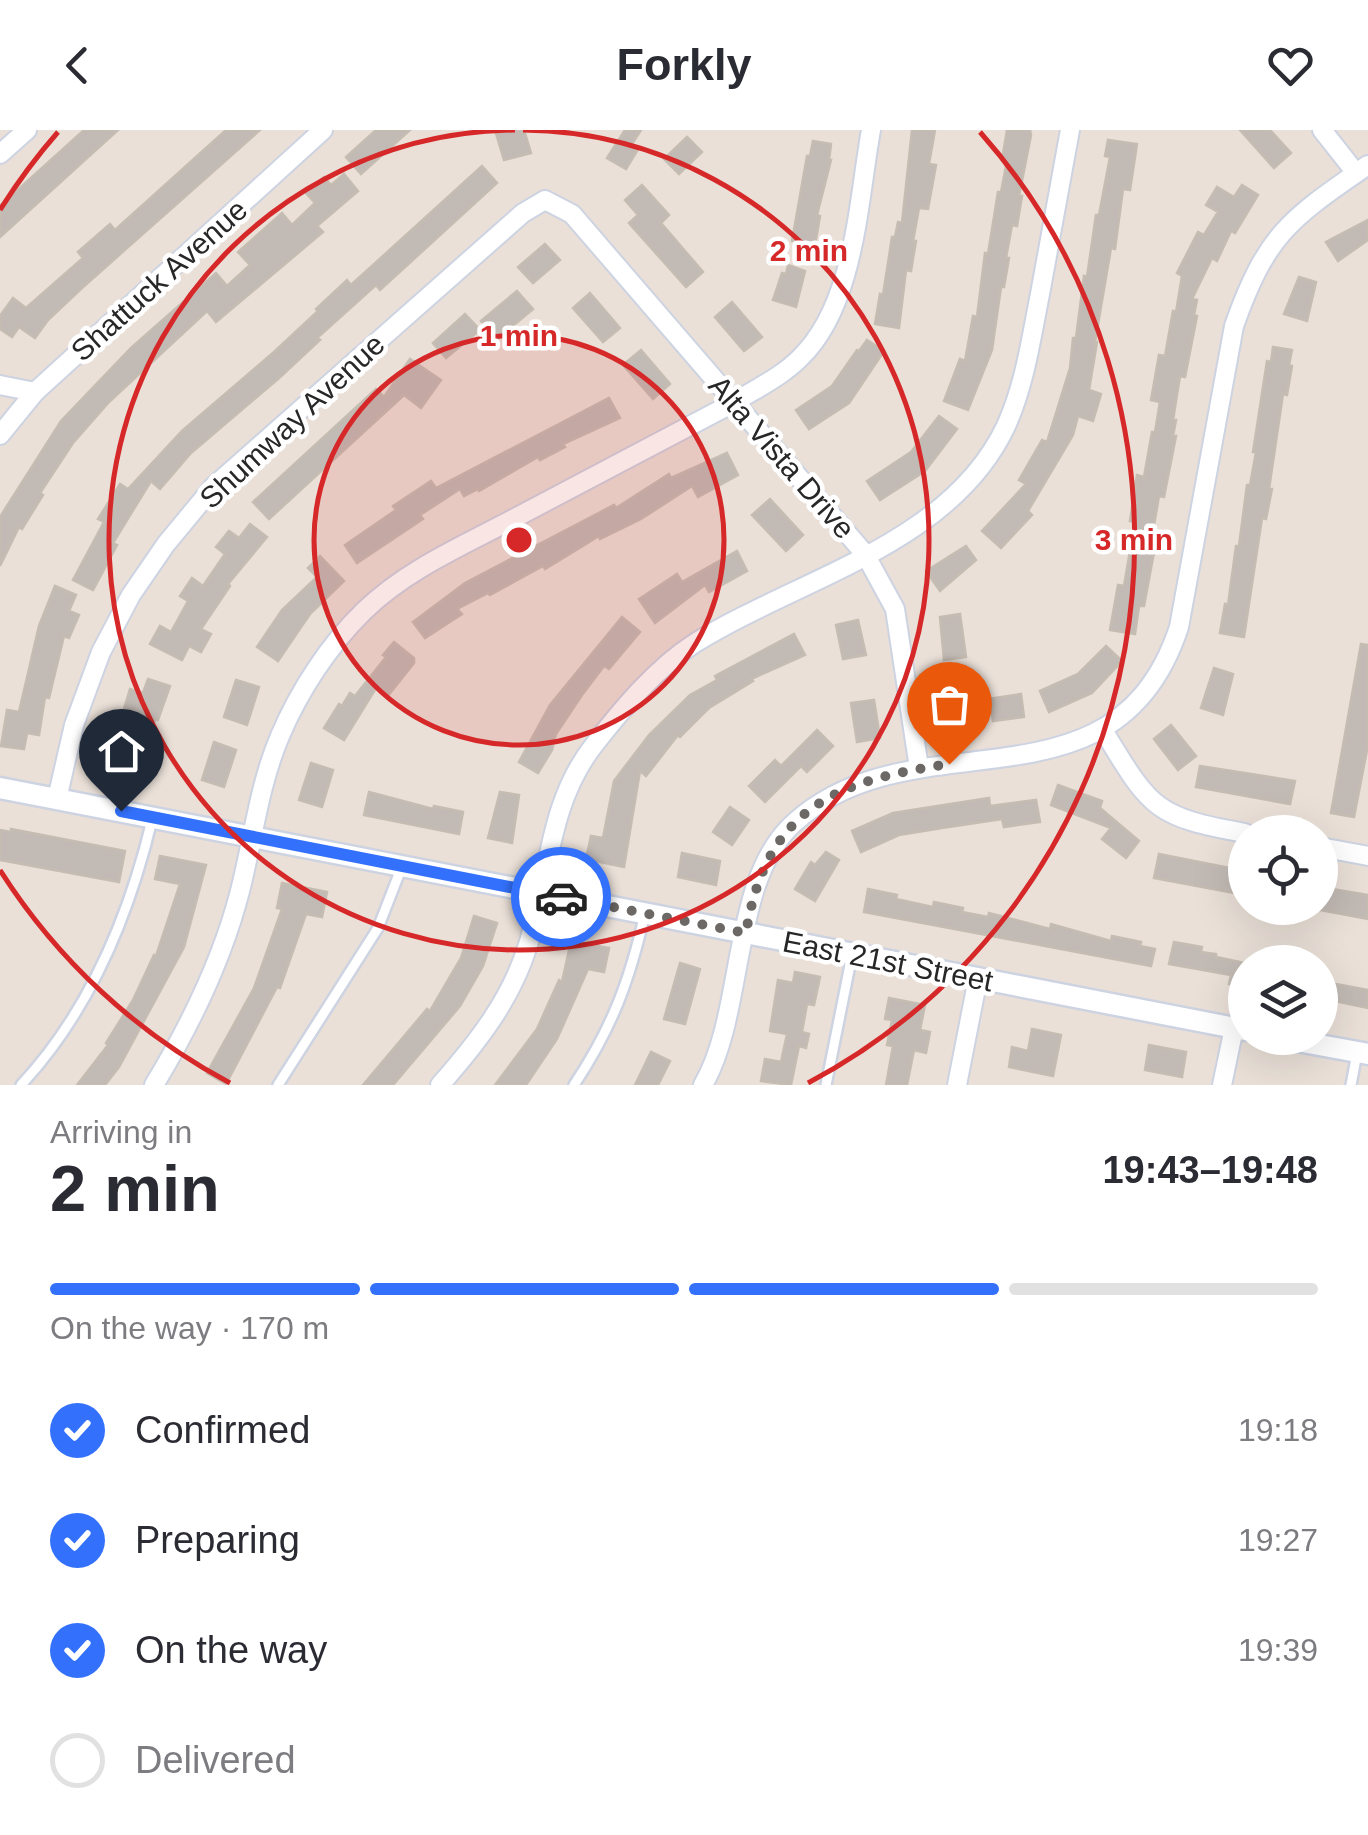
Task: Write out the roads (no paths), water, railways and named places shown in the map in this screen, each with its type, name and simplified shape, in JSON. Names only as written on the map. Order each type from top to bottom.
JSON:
[{"type":"street","points":[[0,154],[27,130]]},
{"type":"street","name":"Shattuck Avenue","points":[[0,435],[35,392],[323,130]]},
{"type":"street","points":[[154,1085],[187,1030],[220,957],[268,771],[294,708],[330,651],[365,610],[416,570],[735,402],[781,375],[802,356],[834,309],[846,268],[871,130]]},
{"type":"street","points":[[440,1085],[482,1037],[516,979],[529,942],[548,848],[575,778],[591,748],[639,692],[693,644],[927,520],[972,478],[1004,428],[1025,374],[1070,130]]},
{"type":"street","points":[[703,1085],[726,1018],[759,874],[774,846],[793,823],[857,783],[919,768],[1039,752],[1083,740],[1134,706],[1150,688],[1179,627],[1234,326],[1250,281],[1280,231],[1311,202],[1362,169],[1322,130]]},
{"type":"street","name":"Alta Vista Drive","points":[[545,200],[572,214],[865,554],[895,609],[919,768]]},
{"type":"street","name":"Shumway Avenue","points":[[57,799],[74,725],[101,652],[131,595],[166,544],[214,486],[523,213],[545,200]]},
{"type":"street","points":[[0,385],[35,392]]},
{"type":"street","points":[[1103,730],[1133,779],[1157,806],[1190,822],[1228,830]]},
{"type":"street","name":"East 21st Street","points":[[0,788],[1228,1027]]},
{"type":"street","points":[[1338,850],[1368,856]]},
{"type":"street","points":[[958,1085],[978,978]]},
{"type":"street","points":[[1338,1049],[1363,1054]]},
{"type":"street","points":[[1222,1085],[1231,1055]]},
{"type":"lane","points":[[21,1085],[74,1015],[109,952],[136,887],[153,818]]},
{"type":"lane","points":[[278,1085],[378,928],[402,866]]},
{"type":"lane","points":[[574,1085],[598,1048],[631,975],[645,913]]},
{"type":"lane","points":[[826,1085],[852,954]]},
{"type":"lane","points":[[1351,1085],[1363,1054]]}]
